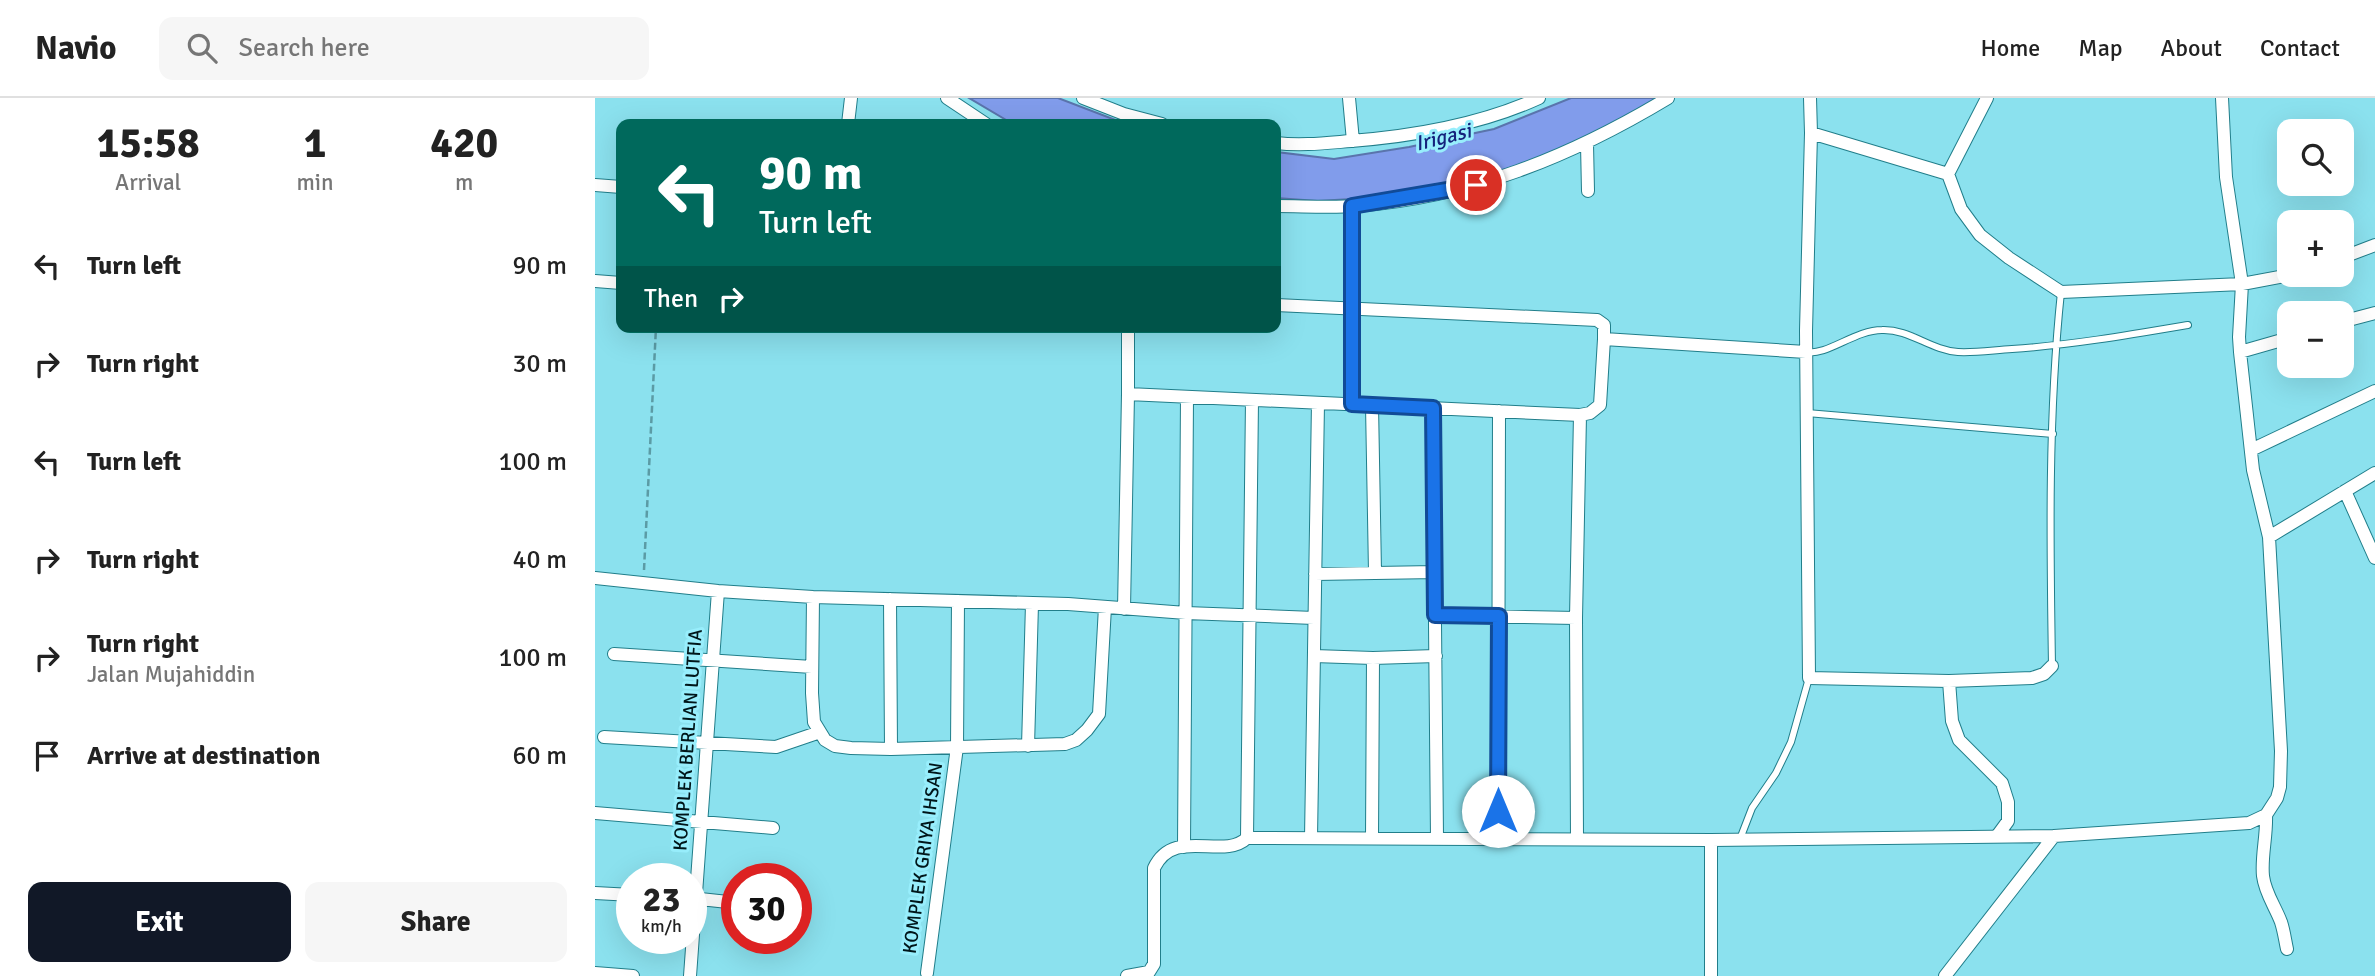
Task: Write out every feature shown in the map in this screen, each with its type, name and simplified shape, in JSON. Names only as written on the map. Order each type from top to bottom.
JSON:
[{"type":"street","points":[[849,119],[851,98]]},
{"type":"street","points":[[947,98],[978,119]]},
{"type":"street","points":[[1083,98],[1143,119]]},
{"type":"street","points":[[1349,98],[1353,141]]},
{"type":"street","points":[[1281,143],[1323,144],[1428,132],[1509,110],[1539,98]]},
{"type":"street","points":[[1281,206],[1352,206],[1476,185],[1587,144],[1668,98]]},
{"type":"street","points":[[1810,98],[1806,352],[1809,678],[1949,681],[2032,678],[2044,674],[2052,666]]},
{"type":"street","points":[[1987,98],[1948,174],[1961,209],[1980,235],[2009,258],[2061,292],[2242,284],[2277,277]]},
{"type":"street","points":[[1127,976],[1148,972],[1153,968],[1154,867],[1161,855],[1168,850],[1184,847],[1235,845],[1247,838],[1711,840],[2054,836],[2249,823],[2266,815],[2273,807],[2280,787],[2281,751],[2269,537],[2260,506],[2251,450],[2239,337],[2242,284],[2226,177],[2222,98]]},
{"type":"street","points":[[1811,132],[1948,174]]},
{"type":"street","points":[[1587,144],[1588,191]]},
{"type":"street","points":[[595,185],[616,187]]},
{"type":"street","points":[[1352,206],[1352,404]]},
{"type":"street","points":[[2354,253],[2375,245]]},
{"type":"street","points":[[595,281],[616,283]]},
{"type":"street","points":[[1128,394],[1580,415],[1590,413],[1600,405],[1604,325],[1597,320],[1281,305]]},
{"type":"street","points":[[2354,319],[2375,313]]},
{"type":"street","points":[[1124,609],[1128,333]]},
{"type":"street","points":[[1604,339],[1806,352]]},
{"type":"street","points":[[2241,352],[2277,342]]},
{"type":"street","points":[[2251,450],[2375,391]]},
{"type":"street","points":[[1184,847],[1187,397]]},
{"type":"street","points":[[1247,838],[1252,400]]},
{"type":"street","points":[[1311,838],[1318,403]]},
{"type":"street","points":[[1371,405],[1375,572]]},
{"type":"street","points":[[1433,408],[1437,838]]},
{"type":"street","points":[[1498,839],[1499,411]]},
{"type":"street","points":[[1577,839],[1576,618],[1580,415]]},
{"type":"street","points":[[2269,537],[2375,473]]},
{"type":"street","points":[[2345,491],[2375,558]]},
{"type":"street","points":[[1315,574],[1435,572]]},
{"type":"street","points":[[595,578],[718,591],[813,597],[1105,607],[1314,618]]},
{"type":"street","name":"KOMPLEK BERLIAN LUTFIA","points":[[696,863],[718,591]]},
{"type":"street","points":[[813,597],[814,722],[825,740],[835,746],[891,749],[1028,746],[1065,744],[1076,740],[1099,714],[1105,607]]},
{"type":"street","points":[[890,599],[891,749]]},
{"type":"street","name":"KOMPLEK GRIYA IHSAN","points":[[927,974],[957,747],[958,601]]},
{"type":"street","points":[[1028,746],[1032,604]]},
{"type":"street","points":[[1435,615],[1576,618]]},
{"type":"street","points":[[614,654],[812,667]]},
{"type":"street","points":[[1314,656],[1436,656]]},
{"type":"street","points":[[1371,838],[1373,658]]},
{"type":"street","points":[[1949,681],[1952,721],[1959,740],[2002,783],[2006,791],[2008,821],[1997,836]]},
{"type":"street","points":[[604,737],[776,747],[820,732]]},
{"type":"street","points":[[595,813],[772,828]]},
{"type":"street","points":[[2266,815],[2263,879],[2267,894],[2281,922],[2287,949]]},
{"type":"street","points":[[1945,976],[2054,836]]},
{"type":"street","points":[[1711,840],[1711,976]]},
{"type":"street","points":[[595,893],[616,894]]},
{"type":"street","name":"KOMPLEK BERLIAN LUTFIA","points":[[690,976],[691,954]]},
{"type":"street","points":[[595,973],[633,976]]},
{"type":"lane","points":[[2052,666],[2050,525],[2055,346],[2061,292]]},
{"type":"lane","points":[[1806,352],[1820,352],[1855,335],[1877,330],[1901,331],[1938,349],[1960,352],[2055,346],[2188,325]]},
{"type":"lane","points":[[1806,412],[2053,434]]},
{"type":"lane","points":[[1740,839],[1752,808],[1776,773],[1791,741],[1809,678]]},
{"type":"path","points":[[643,584],[656,333]]},
{"type":"water","points":[[969,98],[1058,98],[1113,119],[1005,119]]},
{"type":"water","points":[[1571,98],[1662,98],[1592,139],[1517,169],[1401,196],[1318,201],[1281,198],[1281,153],[1334,159],[1494,129]]},
{"type":"route","points":[[1476,185],[1352,206],[1352,404],[1433,408],[1435,615],[1499,616],[1498,811]]},
{"type":"water label","name":"Irigasi","points":[[1443,137]]}]
